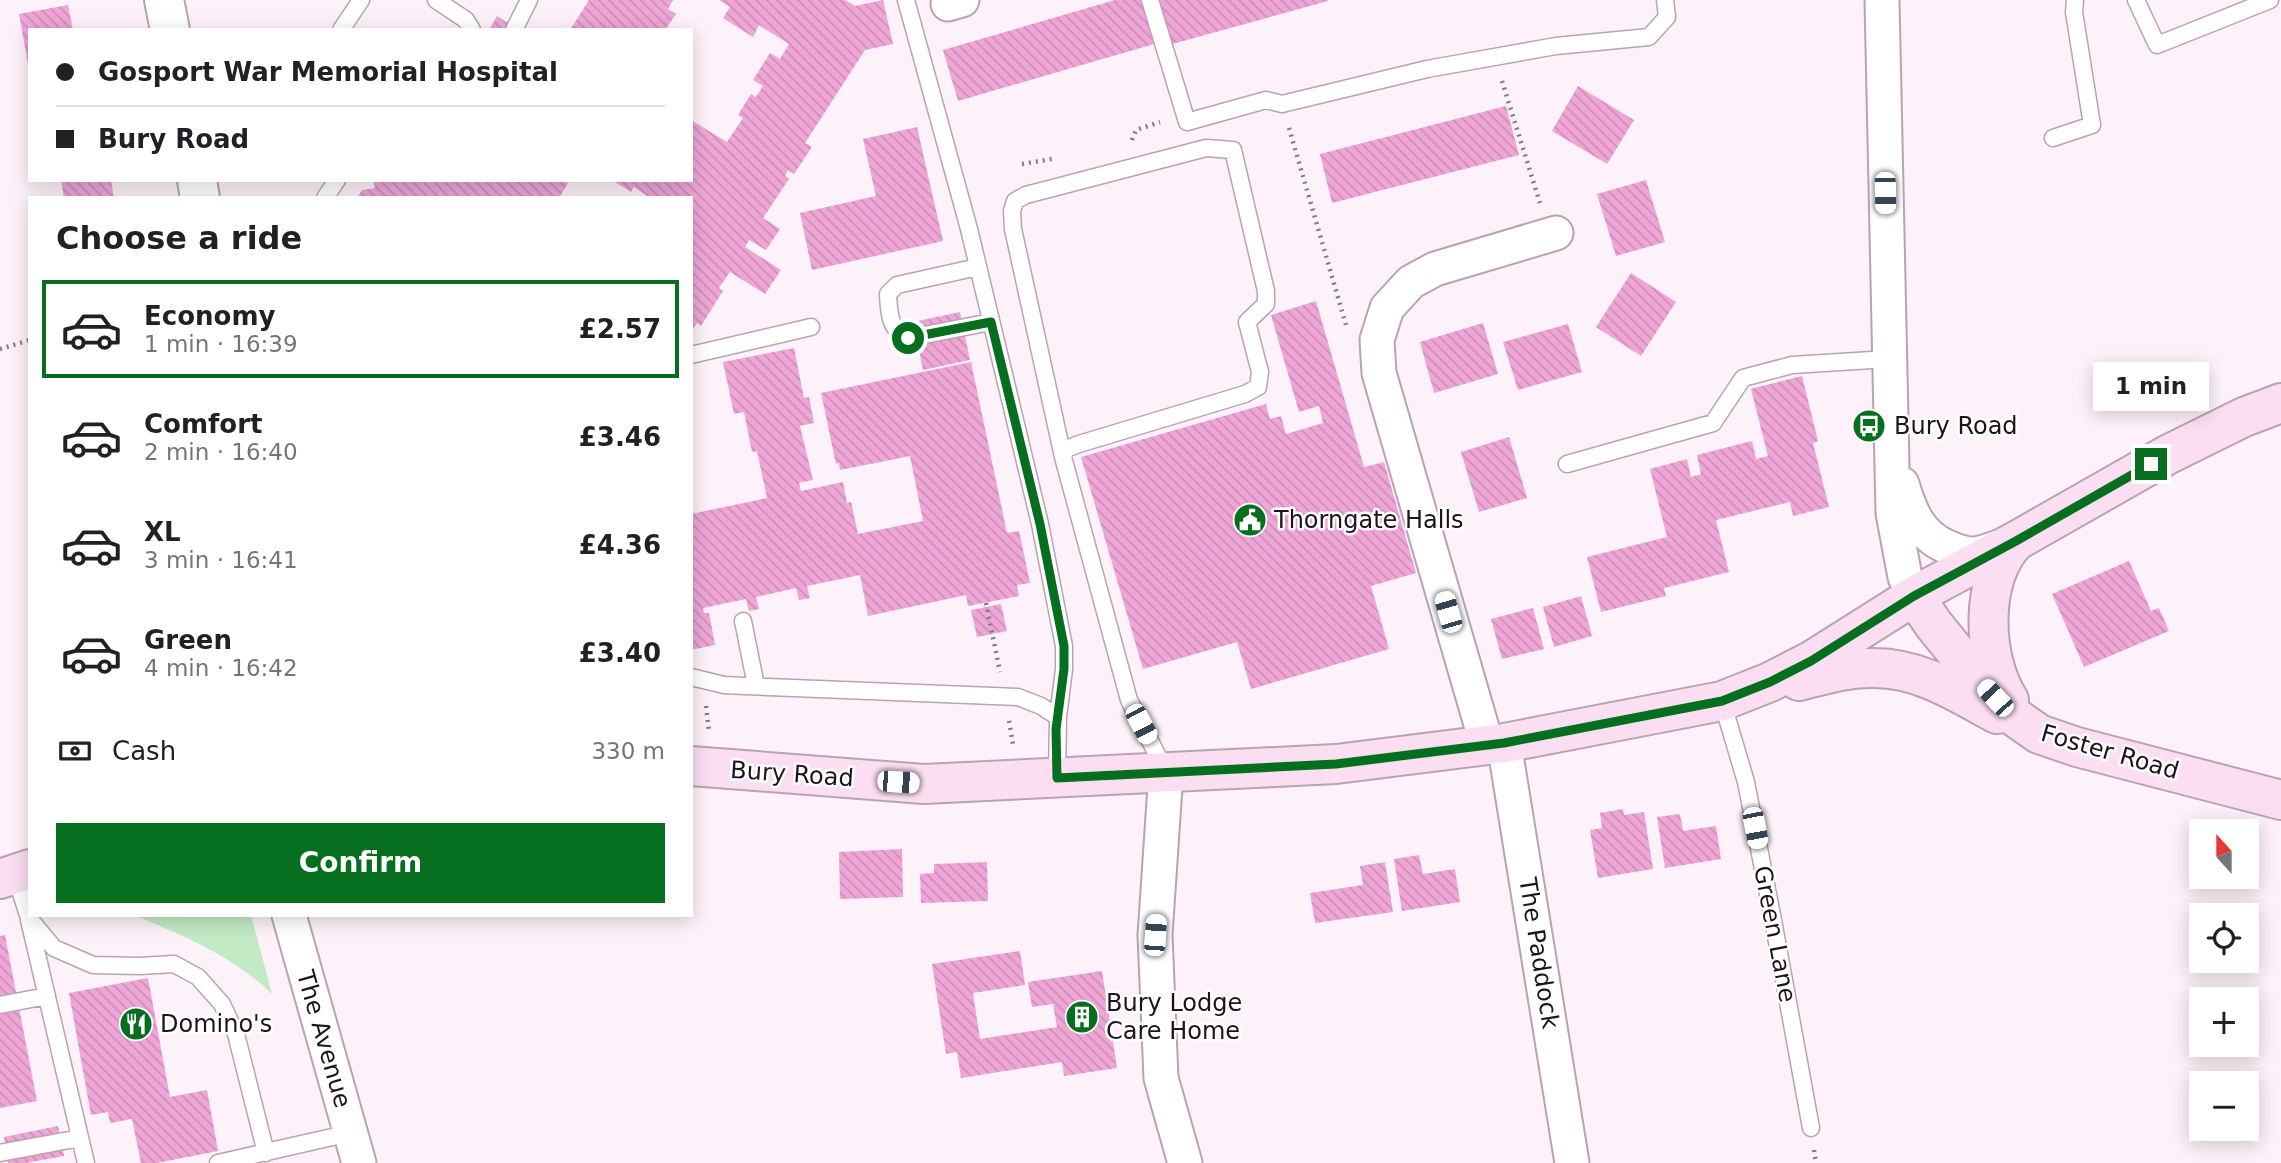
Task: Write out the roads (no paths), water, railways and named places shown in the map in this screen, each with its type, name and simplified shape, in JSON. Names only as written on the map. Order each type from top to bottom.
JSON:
[{"type":"main road","name":"Bury Road","points":[[693,766],[924,784],[1336,764],[1496,744],[1722,701],[1790,673],[1914,596],[2169,454],[2281,402]]},
{"type":"main road","points":[[2016,541],[2001,562],[1994,584],[1989,626],[1990,655],[2006,694],[2039,734]]},
{"type":"main road","name":"Foster Road","points":[[1914,596],[1981,683],[2009,713],[2039,734],[2077,747],[2281,800]]},
{"type":"main road","points":[[1722,701],[1846,670],[1885,668],[1912,673],[1936,682],[2039,734]]},
{"type":"street","points":[[164,0],[170,28]]},
{"type":"street","points":[[1858,633],[1881,611],[1892,588],[1893,513],[1882,0]]},
{"type":"street","name":"The Paddock","points":[[1553,234],[1435,269],[1411,282],[1387,308],[1377,340],[1383,386],[1496,744],[1572,1163]]},
{"type":"street","points":[[1889,416],[1898,469],[1908,503],[1918,524],[1930,538],[1952,550],[1969,554],[2016,541]]},
{"type":"street","points":[[1893,513],[1905,577],[1914,596]]},
{"type":"street","points":[[1166,772],[1155,935],[1161,1078],[1185,1163]]},
{"type":"street","name":"The Avenue","points":[[290,917],[354,1148]]},
{"type":"lane","points":[[342,28],[361,0]]},
{"type":"lane","points":[[436,0],[466,20],[471,28]]},
{"type":"lane","points":[[515,28],[529,0]]},
{"type":"lane","points":[[906,0],[969,229],[1040,524],[1064,646],[1058,717],[1057,778]]},
{"type":"lane","points":[[1150,0],[1187,122],[1266,100],[1282,104],[1427,69],[1556,46],[1650,37],[1667,17],[1665,0]]},
{"type":"lane","points":[[2053,138],[2092,125],[2074,12],[2075,0]]},
{"type":"lane","points":[[2136,0],[2157,45],[2270,0]]},
{"type":"lane","points":[[1063,457],[1066,449],[1079,444],[1245,394],[1258,387],[1260,372],[1247,322],[1266,304],[1266,291],[1234,150],[1206,148],[1026,195],[1015,201],[1012,211],[1013,229],[1063,457],[1129,700],[1166,772]]},
{"type":"lane","points":[[978,267],[897,285],[888,294],[892,325],[899,335],[908,338],[991,322]]},
{"type":"lane","points":[[693,355],[811,327]]},
{"type":"lane","points":[[1567,464],[1713,423],[1743,379],[1792,365],[1888,359]]},
{"type":"lane","points":[[743,621],[756,686]]},
{"type":"lane","points":[[693,677],[724,685],[1005,695],[1029,700],[1058,717]]},
{"type":"lane","name":"Green Lane","points":[[1722,701],[1746,782],[1811,1128]]},
{"type":"lane","points":[[15,874],[28,915]]},
{"type":"lane","points":[[29,918],[86,1163]]},
{"type":"lane","points":[[29,918],[54,948],[93,965],[174,964],[198,977],[222,1004],[236,1034],[266,1153]]},
{"type":"lane","points":[[0,1005],[47,996]]},
{"type":"lane","points":[[0,1153],[80,1138]]},
{"type":"lane","points":[[218,1163],[266,1153],[354,1148]]},
{"type":"place","name":"Bury Road","points":[[1869,426]]},
{"type":"place","name":"Thorngate Halls","points":[[1250,520]]},
{"type":"place","name":"Bury Lodge Care Home","points":[[1082,1017]]},
{"type":"place","name":"Domino's","points":[[136,1024]]}]
